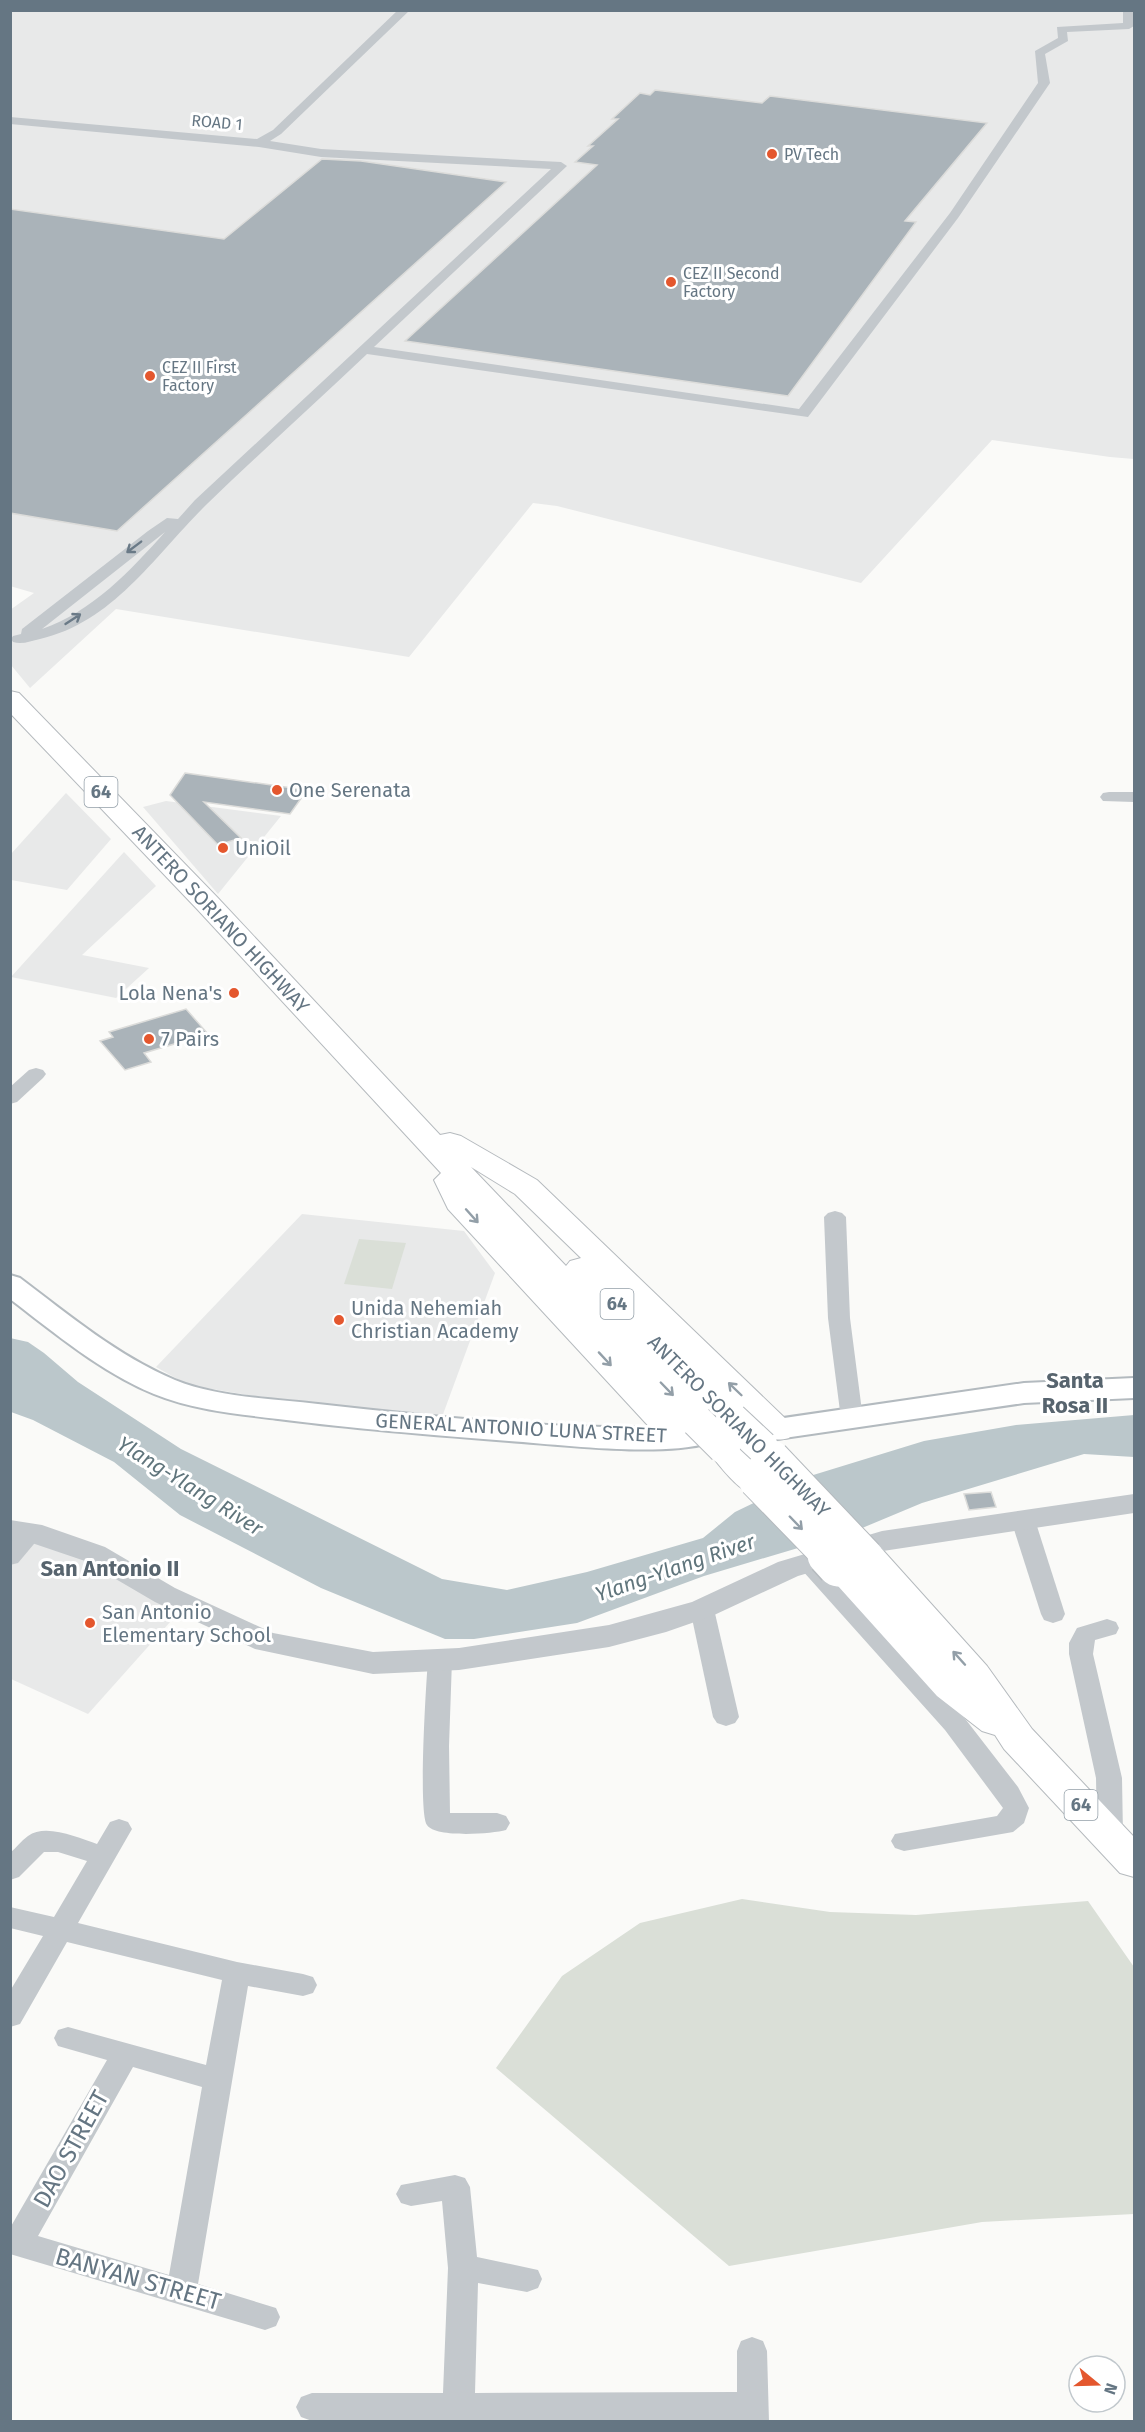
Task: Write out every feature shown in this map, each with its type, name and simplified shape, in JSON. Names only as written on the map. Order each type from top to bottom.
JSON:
[{"type":"main road","name":"ANTERO SORIANO HIGHWAY","points":[[10,698],[207,903],[355,1065],[443,1144],[728,1434],[767,1454],[838,1562],[974,1675],[1018,1739],[1122,1848]]},
{"type":"main road","name":"ANTERO SORIANO HIGHWAY","points":[[443,1144],[688,1429],[728,1434]]},
{"type":"main road","points":[[443,1144],[526,1187],[767,1454]]},
{"type":"main road","name":"GENERAL ANTONIO LUNA STREET","points":[[10,1284],[121,1364],[166,1389],[190,1396],[354,1418],[571,1435],[688,1429],[767,1454],[852,1419],[1024,1393],[1134,1388]]},
{"type":"street","name":"ROAD 1","points":[[10,120],[259,143],[277,132],[359,51],[405,10]]},
{"type":"street","points":[[364,350],[803,414],[954,215],[1044,83],[1039,53],[1064,39],[1061,29],[1129,26],[1128,10]]},
{"type":"street","points":[[15,643],[59,628],[97,604],[164,542],[200,503],[561,166],[321,153],[259,143]]},
{"type":"street","points":[[15,643],[70,601],[103,570],[200,503]]},
{"type":"street","points":[[1109,797],[1134,797]]},
{"type":"street","points":[[10,1098],[36,1074]]},
{"type":"street","points":[[836,1217],[835,1289],[839,1344],[852,1419]]},
{"type":"street","points":[[10,1557],[21,1531],[95,1554],[165,1595],[266,1642],[373,1663],[440,1660],[609,1636],[655,1625],[702,1609],[789,1569],[838,1562],[882,1541],[1134,1504]]},
{"type":"street","points":[[1023,1520],[1053,1614]]},
{"type":"street","points":[[838,1562],[954,1724],[1009,1794],[1016,1808],[1015,1816],[1004,1825],[904,1841]]},
{"type":"street","points":[[702,1609],[726,1717]]},
{"type":"street","points":[[1107,1628],[1086,1634],[1081,1643],[1081,1654],[1122,1848]]},
{"type":"street","points":[[440,1660],[436,1746],[437,1820],[441,1823],[497,1823]]},
{"type":"street","points":[[10,2016],[62,1931],[119,1829]]},
{"type":"street","points":[[10,1870],[38,1842],[58,1842],[104,1856]]},
{"type":"street","points":[[10,1917],[237,1973],[303,1985]]},
{"type":"street","points":[[181,2292],[204,2166],[216,2079],[237,1973]]},
{"type":"street","points":[[68,2038],[216,2079]]},
{"type":"street","name":"DAO STREET","points":[[14,2242],[125,2055]]},
{"type":"street","points":[[411,2194],[455,2187],[463,2268],[458,2413]]},
{"type":"street","name":"BANYAN STREET","points":[[14,2242],[265,2317]]},
{"type":"street","points":[[463,2268],[527,2279]]},
{"type":"street","points":[[312,2407],[369,2413],[752,2414],[753,2351]]},
{"type":"shaded area","points":[[11,11],[1134,11],[1134,459],[992,440],[861,583],[557,506],[533,503],[409,657],[116,609],[30,688],[11,665],[10,610],[34,593],[10,586]]},
{"type":"shaded area","points":[[66,793],[111,839],[67,890],[11,880],[11,854]]},
{"type":"shaded area","points":[[166,801],[281,816],[218,894],[143,807]]},
{"type":"shaded area","points":[[124,852],[156,886],[82,955],[149,968],[116,998],[11,977]]},
{"type":"shaded area","name":"Unida Nehemiah Christian Academy","points":[[302,1214],[464,1231],[495,1273],[442,1417],[254,1396],[188,1385],[156,1367]]},
{"type":"shaded area","points":[[359,1239],[406,1243],[392,1289],[344,1284]]},
{"type":"shaded area","name":"San Antonio Elementary School","points":[[33,1537],[102,1565],[179,1612],[88,1714],[11,1679],[11,1561]]},
{"type":"shaded area","points":[[742,1899],[830,1912],[916,1915],[1088,1901],[1134,1967],[1134,2214],[982,2222],[729,2266],[496,2068],[562,1976],[640,1923]]},
{"type":"water","name":"Ylang-Ylang River","points":[[10,1338],[28,1342],[78,1382],[181,1449],[442,1579],[507,1590],[587,1572],[703,1538],[735,1512],[810,1476],[924,1441],[1016,1425],[1134,1415],[1134,1457],[1084,1454],[922,1503],[855,1531],[704,1576],[577,1623],[474,1639],[445,1639],[321,1588],[180,1515],[114,1462],[33,1420],[11,1412]]},
{"type":"building","name":"CEZ II Second Factory","points":[[655,90],[762,103],[770,96],[987,123],[905,221],[916,222],[788,396],[405,341],[597,165],[575,162],[593,146],[588,146],[618,119],[612,119],[640,93],[650,95]]},
{"type":"building","name":"CEZ II First Factory","points":[[322,159],[361,161],[506,182],[117,531],[10,513],[10,209],[224,239]]},
{"type":"building","points":[[185,773],[307,790],[290,814],[204,802],[241,838],[218,845],[170,795]]},
{"type":"building","name":"7 Pairs","points":[[186,1009],[208,1034],[144,1053],[151,1062],[125,1070],[100,1041],[113,1037],[109,1032]]},
{"type":"building","points":[[991,1492],[996,1507],[969,1510],[964,1494]]},
{"type":"place","name":"PV Tech","points":[[772,154]]},
{"type":"place","name":"CEZ II Second Factory","points":[[671,282]]},
{"type":"place","name":"CEZ II First Factory","points":[[150,376]]},
{"type":"place","name":"One Serenata","points":[[277,790]]},
{"type":"place","name":"UniOil","points":[[223,848]]},
{"type":"place","name":"Lola Nena's","points":[[234,993]]},
{"type":"place","name":"7 Pairs","points":[[149,1039]]},
{"type":"place","name":"Unida Nehemiah Christian Academy","points":[[339,1320]]},
{"type":"place","name":"San Antonio Elementary School","points":[[90,1623]]},
{"type":"district","name":"Santa Rosa II","points":[[1075,1392]]},
{"type":"district","name":"San Antonio II","points":[[110,1568]]}]
